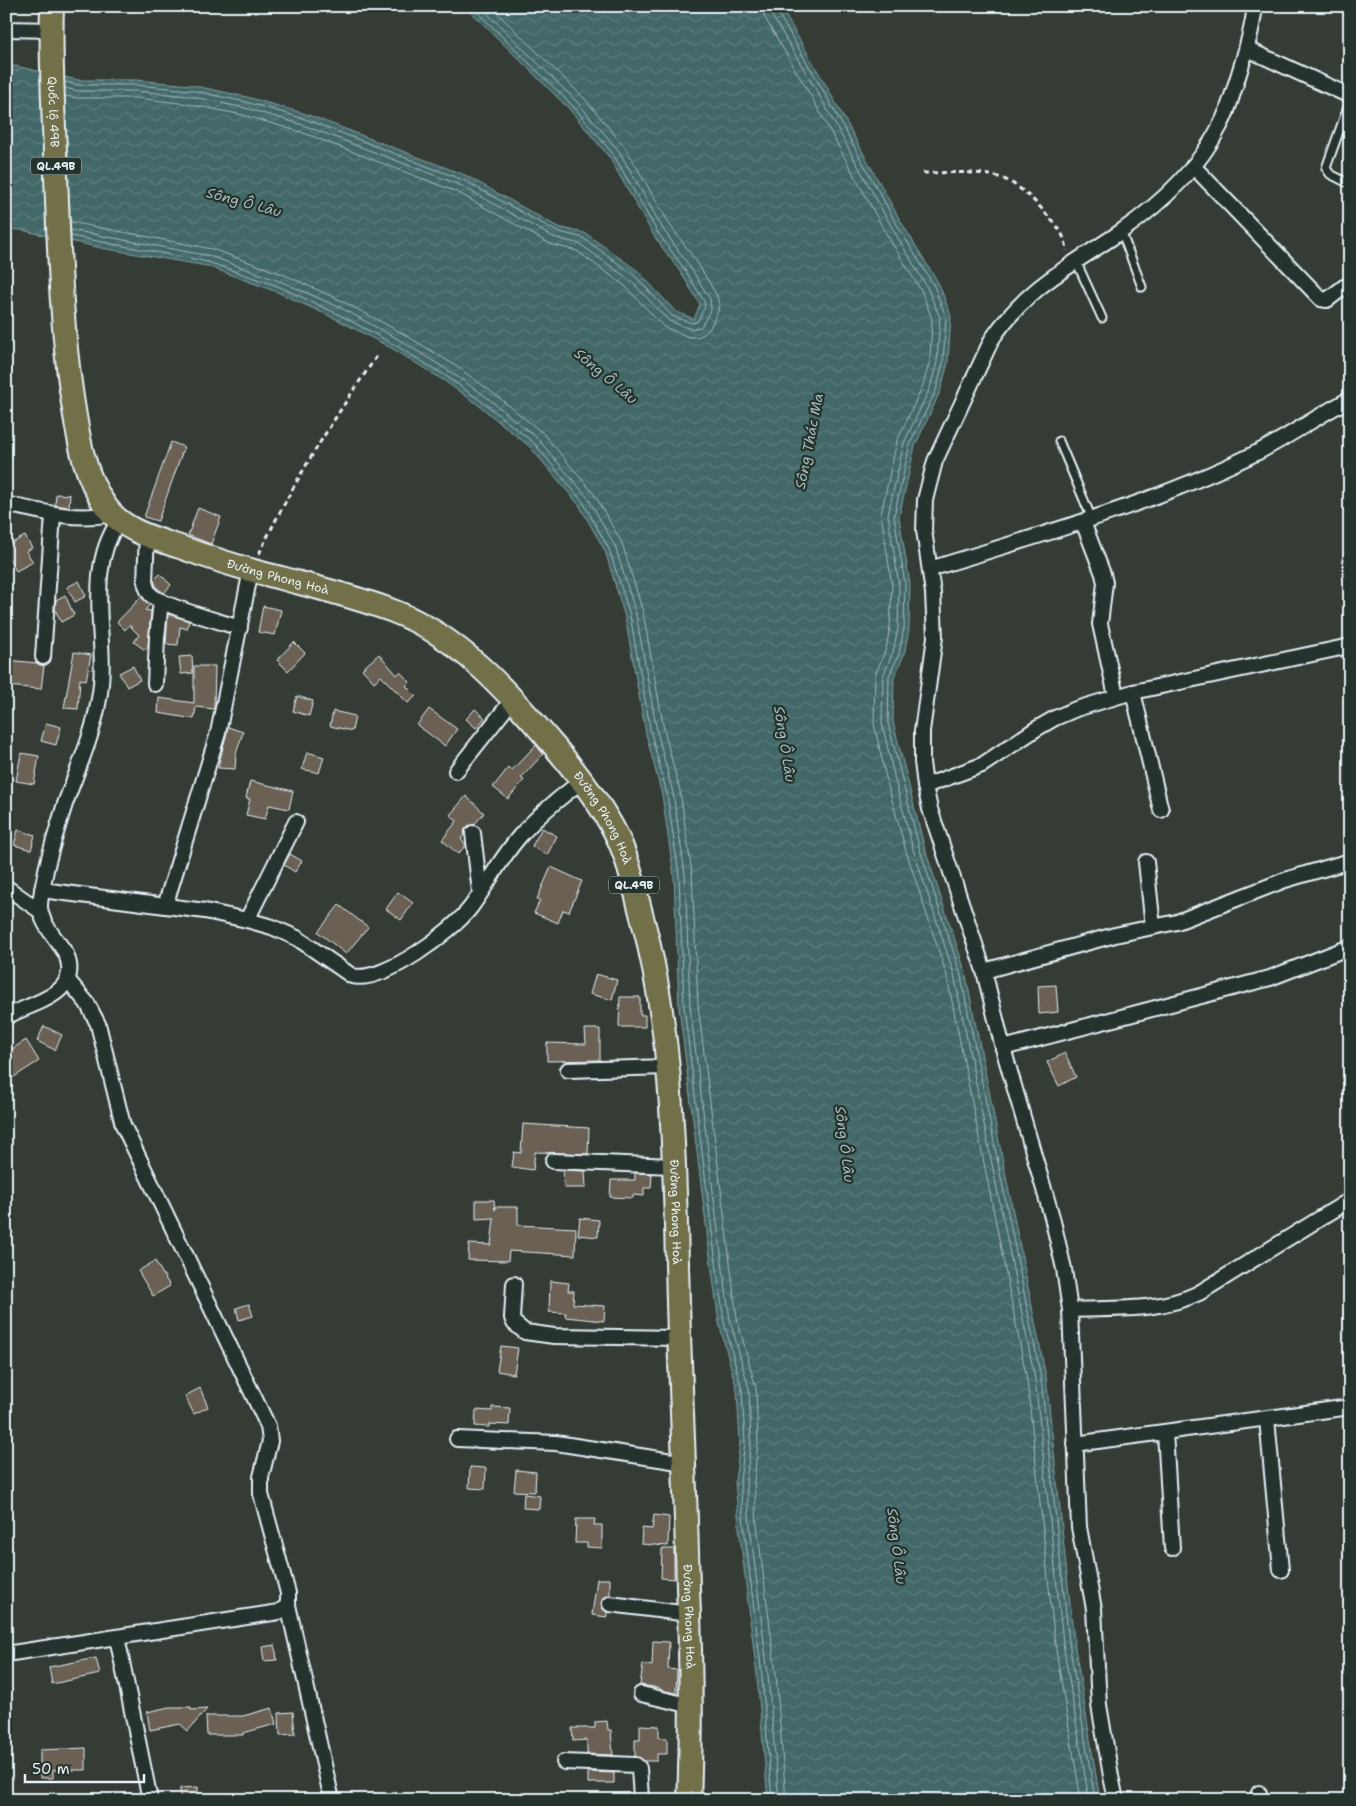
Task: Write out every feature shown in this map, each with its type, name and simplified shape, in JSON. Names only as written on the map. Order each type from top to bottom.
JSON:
[{"type":"main road","name":"Quốc lộ 49B","points":[[52,6],[60,278]]},
{"type":"main road","name":"Đường Phong Hoà","points":[[60,278],[64,334],[78,435],[93,483],[105,505],[116,517],[129,528],[147,535],[251,570],[375,605],[422,624],[449,642],[513,699],[582,781],[616,834],[629,869],[654,965],[668,1067],[685,1464],[692,1706],[689,1800]]},
{"type":"street","points":[[1116,1800],[1110,1776],[1099,1705],[1094,1609],[1079,1528],[1070,1310],[1064,1269],[1052,1216],[1003,1048],[984,971],[937,831],[925,786],[921,748],[935,637],[935,614],[923,516],[928,484],[935,461],[992,339],[1011,313],[1043,282],[1121,231],[1167,194],[1193,166],[1220,126],[1229,107],[1247,50],[1253,26],[1255,6]]},
{"type":"street","points":[[6,29],[52,30]]},
{"type":"street","points":[[1247,50],[1350,96]]},
{"type":"street","points":[[1193,166],[1320,299],[1329,299],[1344,287],[1350,286]]},
{"type":"street","points":[[930,569],[1087,520],[1198,479],[1255,454],[1350,399]]},
{"type":"street","points":[[6,504],[53,515],[116,517],[106,544],[99,584],[102,673],[98,705],[85,751],[52,844],[42,890],[40,911],[68,960],[69,973],[60,990],[55,994],[6,1017]]},
{"type":"street","points":[[43,656],[53,515]]},
{"type":"street","points":[[1087,520],[1105,583],[1100,624],[1116,696]]},
{"type":"street","points":[[147,535],[146,587],[150,595],[161,602],[240,628]]},
{"type":"street","points":[[165,906],[218,733],[251,570]]},
{"type":"street","points":[[154,684],[161,602]]},
{"type":"street","points":[[925,786],[982,765],[1055,718],[1116,696],[1350,646]]},
{"type":"street","points":[[1133,692],[1161,810]]},
{"type":"street","points":[[456,771],[513,699]]},
{"type":"street","points":[[42,890],[205,911],[247,920],[286,932],[348,974],[364,978],[399,964],[440,936],[462,918],[506,852],[520,836],[554,802],[582,781]]},
{"type":"street","points":[[247,920],[296,822]]},
{"type":"street","points":[[473,833],[480,892]]},
{"type":"street","points":[[984,971],[1196,915],[1285,880],[1350,860]]},
{"type":"street","points":[[1146,862],[1153,927]]},
{"type":"street","points":[[6,887],[40,911]]},
{"type":"street","points":[[1003,1048],[1270,978],[1350,947]]},
{"type":"street","points":[[67,979],[87,1003],[98,1024],[123,1125],[266,1419],[270,1441],[261,1477],[261,1494],[288,1593],[288,1605],[332,1800]]},
{"type":"street","points":[[568,1070],[668,1067]]},
{"type":"street","points":[[553,1161],[673,1166]]},
{"type":"street","points":[[1070,1310],[1147,1307],[1188,1299],[1350,1200]]},
{"type":"street","points":[[514,1284],[512,1311],[514,1324],[532,1334],[679,1338]]},
{"type":"street","points":[[1075,1444],[1350,1407]]},
{"type":"street","points":[[1267,1418],[1281,1570]]},
{"type":"street","points":[[1165,1432],[1172,1548]]},
{"type":"street","points":[[457,1439],[556,1443],[685,1464]]},
{"type":"street","points":[[610,1604],[689,1614]]},
{"type":"street","points":[[6,1654],[279,1612],[288,1605]]},
{"type":"street","points":[[117,1636],[150,1800]]},
{"type":"street","points":[[641,1694],[692,1706]]},
{"type":"street","points":[[564,1762],[636,1764],[639,1768],[641,1798],[643,1800]]},
{"type":"lane","points":[[1350,101],[1326,168],[1330,174],[1350,184]]},
{"type":"lane","points":[[1121,231],[1142,287]]},
{"type":"lane","points":[[1071,264],[1102,318]]},
{"type":"lane","points":[[1059,441],[1087,520]]},
{"type":"path","points":[[923,173],[985,174],[1009,181],[1020,188],[1061,232],[1071,264]]},
{"type":"path","points":[[251,570],[304,468],[377,356]]},
{"type":"water","points":[[465,6],[780,6],[900,220],[939,284],[951,316],[948,363],[940,392],[915,446],[899,517],[910,584],[909,629],[904,655],[894,677],[893,722],[924,846],[965,971],[1046,1377],[1074,1641],[1100,1800],[768,1800],[757,1676],[735,1481],[740,1442],[737,1390],[719,1323],[679,1007],[674,876],[662,795],[646,734],[625,617],[605,551],[579,505],[530,447],[477,404],[393,349],[336,319],[277,292],[207,266],[101,248],[21,230],[6,229],[6,66],[15,66],[78,80],[136,80],[191,85],[247,97],[306,114],[465,175],[558,227],[585,233],[638,271],[675,311],[694,319],[700,304],[681,273],[654,236],[609,157],[570,110]]},
{"type":"building","points":[[171,442],[184,447],[158,521],[144,517]]},
{"type":"building","points":[[56,494],[70,495],[69,507],[55,505]]},
{"type":"building","points":[[198,508],[221,517],[211,544],[188,535]]},
{"type":"building","points":[[25,536],[32,548],[26,551],[33,562],[16,571],[6,553],[6,546]]},
{"type":"building","points":[[160,574],[171,585],[164,593],[157,588],[154,580]]},
{"type":"building","points":[[79,581],[86,596],[75,602],[67,587]]},
{"type":"building","points":[[65,595],[74,615],[61,622],[55,609],[56,600]]},
{"type":"building","points":[[141,597],[150,605],[145,610],[151,611],[148,646],[145,650],[134,642],[139,635],[129,625],[125,630],[117,622]]},
{"type":"building","points":[[263,606],[281,610],[275,635],[258,632]]},
{"type":"building","points":[[168,614],[189,621],[187,629],[180,627],[178,645],[166,644]]},
{"type":"building","points":[[294,642],[305,653],[288,671],[277,660]]},
{"type":"building","points":[[74,652],[91,655],[86,680],[80,679],[78,709],[64,708]]},
{"type":"building","points":[[379,654],[397,675],[400,672],[410,682],[406,686],[416,696],[408,703],[381,676],[374,682],[362,669]]},
{"type":"building","points":[[192,656],[193,673],[181,674],[179,657]]},
{"type":"building","points":[[6,660],[37,663],[44,666],[41,689],[6,686]]},
{"type":"building","points":[[133,666],[140,680],[127,687],[119,673]]},
{"type":"building","points":[[194,666],[215,666],[214,709],[196,707],[194,719],[158,713],[159,698],[194,703]]},
{"type":"building","points":[[297,696],[313,701],[309,716],[293,711]]},
{"type":"building","points":[[429,709],[457,729],[445,746],[417,725]]},
{"type":"building","points":[[475,709],[485,718],[476,728],[466,719]]},
{"type":"building","points":[[333,711],[355,716],[352,731],[330,726]]},
{"type":"building","points":[[46,723],[61,727],[56,745],[41,741]]},
{"type":"building","points":[[228,727],[243,732],[236,754],[235,769],[218,768]]},
{"type":"building","points":[[536,745],[543,754],[521,778],[524,780],[508,799],[493,787],[508,768],[512,770]]},
{"type":"building","points":[[307,752],[324,757],[319,773],[302,769]]},
{"type":"building","points":[[21,753],[39,756],[34,784],[16,781]]},
{"type":"building","points":[[250,781],[293,791],[289,809],[269,805],[265,819],[246,815],[250,799],[246,798]]},
{"type":"building","points":[[466,796],[484,813],[474,825],[468,826],[465,829],[461,839],[466,845],[458,854],[442,840],[457,821],[450,815]]},
{"type":"building","points":[[542,828],[557,836],[547,855],[532,846]]},
{"type":"building","points":[[18,830],[35,835],[31,850],[14,845]]},
{"type":"building","points":[[290,854],[302,861],[295,872],[284,865]]},
{"type":"building","points":[[551,867],[582,881],[569,912],[563,910],[558,923],[534,913],[540,900],[537,899]]},
{"type":"building","points":[[398,892],[413,903],[401,920],[386,909]]},
{"type":"building","points":[[339,905],[368,927],[346,954],[318,932]]},
{"type":"building","points":[[596,974],[617,980],[612,1000],[590,994]]},
{"type":"building","points":[[1056,985],[1058,1012],[1039,1014],[1038,986]]},
{"type":"building","points":[[620,997],[640,997],[640,1015],[645,1015],[645,1027],[619,1027]]},
{"type":"building","points":[[44,1026],[62,1035],[55,1050],[37,1041]]},
{"type":"building","points":[[585,1029],[600,1029],[600,1060],[547,1061],[547,1043],[586,1044]]},
{"type":"building","points":[[26,1040],[39,1061],[6,1082],[6,1053]]},
{"type":"building","points":[[1065,1053],[1076,1077],[1059,1086],[1047,1062]]},
{"type":"building","points":[[523,1124],[589,1128],[588,1154],[535,1152],[533,1170],[512,1167],[514,1152],[521,1153]]},
{"type":"building","points":[[563,1170],[585,1171],[586,1188],[564,1188]]},
{"type":"building","points":[[635,1173],[652,1174],[651,1188],[644,1188],[644,1196],[633,1195],[633,1198],[610,1197],[611,1180],[635,1180]]},
{"type":"building","points":[[476,1200],[494,1200],[495,1210],[495,1207],[518,1207],[518,1225],[576,1228],[575,1255],[509,1251],[508,1261],[468,1260],[469,1244],[491,1245],[494,1218],[476,1219]]},
{"type":"building","points":[[580,1218],[599,1220],[598,1237],[578,1235]]},
{"type":"building","points":[[155,1261],[170,1286],[153,1296],[138,1271]]},
{"type":"building","points":[[550,1281],[569,1283],[568,1291],[574,1291],[573,1304],[605,1306],[604,1321],[565,1317],[566,1313],[549,1312]]},
{"type":"building","points":[[249,1304],[253,1316],[239,1320],[236,1308]]},
{"type":"building","points":[[501,1346],[518,1348],[514,1374],[497,1371]]},
{"type":"building","points":[[200,1388],[208,1407],[194,1414],[185,1396]]},
{"type":"building","points":[[492,1407],[510,1408],[509,1425],[489,1424],[489,1427],[475,1426],[476,1410],[492,1411]]},
{"type":"building","points":[[470,1467],[486,1468],[485,1489],[469,1488]]},
{"type":"building","points":[[516,1470],[536,1472],[535,1492],[514,1491]]},
{"type":"building","points":[[524,1494],[540,1496],[539,1509],[523,1508]]},
{"type":"building","points":[[654,1515],[669,1517],[668,1546],[641,1544],[642,1528],[652,1529]]},
{"type":"building","points":[[576,1519],[595,1519],[594,1525],[602,1525],[602,1548],[587,1547],[587,1543],[575,1543]]},
{"type":"building","points":[[662,1549],[674,1549],[674,1579],[661,1578]]},
{"type":"building","points":[[597,1579],[610,1579],[610,1595],[603,1598],[601,1603],[602,1608],[607,1612],[607,1617],[592,1615]]},
{"type":"building","points":[[653,1641],[669,1642],[668,1669],[677,1670],[676,1693],[640,1685],[643,1664],[652,1666]]},
{"type":"building","points":[[275,1645],[277,1660],[264,1661],[262,1647]]},
{"type":"building","points":[[96,1658],[100,1674],[52,1684],[49,1667]]},
{"type":"building","points":[[169,1707],[191,1707],[191,1710],[207,1709],[188,1731],[180,1724],[150,1730],[147,1712]]},
{"type":"building","points":[[272,1708],[276,1724],[243,1733],[243,1735],[207,1735],[206,1716],[243,1716]]},
{"type":"building","points":[[293,1712],[295,1734],[280,1735],[279,1713]]},
{"type":"building","points":[[607,1721],[608,1730],[611,1730],[613,1755],[587,1754],[587,1740],[573,1741],[572,1728],[595,1728],[595,1722]]},
{"type":"building","points":[[640,1725],[659,1726],[659,1738],[667,1738],[667,1754],[657,1754],[657,1761],[645,1761],[635,1756],[635,1740],[640,1740]]},
{"type":"building","points":[[86,1748],[86,1770],[53,1770],[53,1778],[40,1778],[40,1750]]},
{"type":"building","points":[[588,1772],[614,1773],[614,1783],[588,1783]]},
{"type":"building","points":[[198,1787],[198,1800],[180,1800],[180,1788]]},
{"type":"water label","name":"Sông Ô Lâu","points":[[244,202]]},
{"type":"water label","name":"Sông Ô Lâu","points":[[606,376]]},
{"type":"water label","name":"Sông Thác Ma","points":[[809,441]]},
{"type":"water label","name":"Sông Ô Lâu","points":[[785,744]]},
{"type":"water label","name":"Sông Ô Lâu","points":[[845,1144]]},
{"type":"water label","name":"Sông Ô Lâu","points":[[897,1546]]}]
